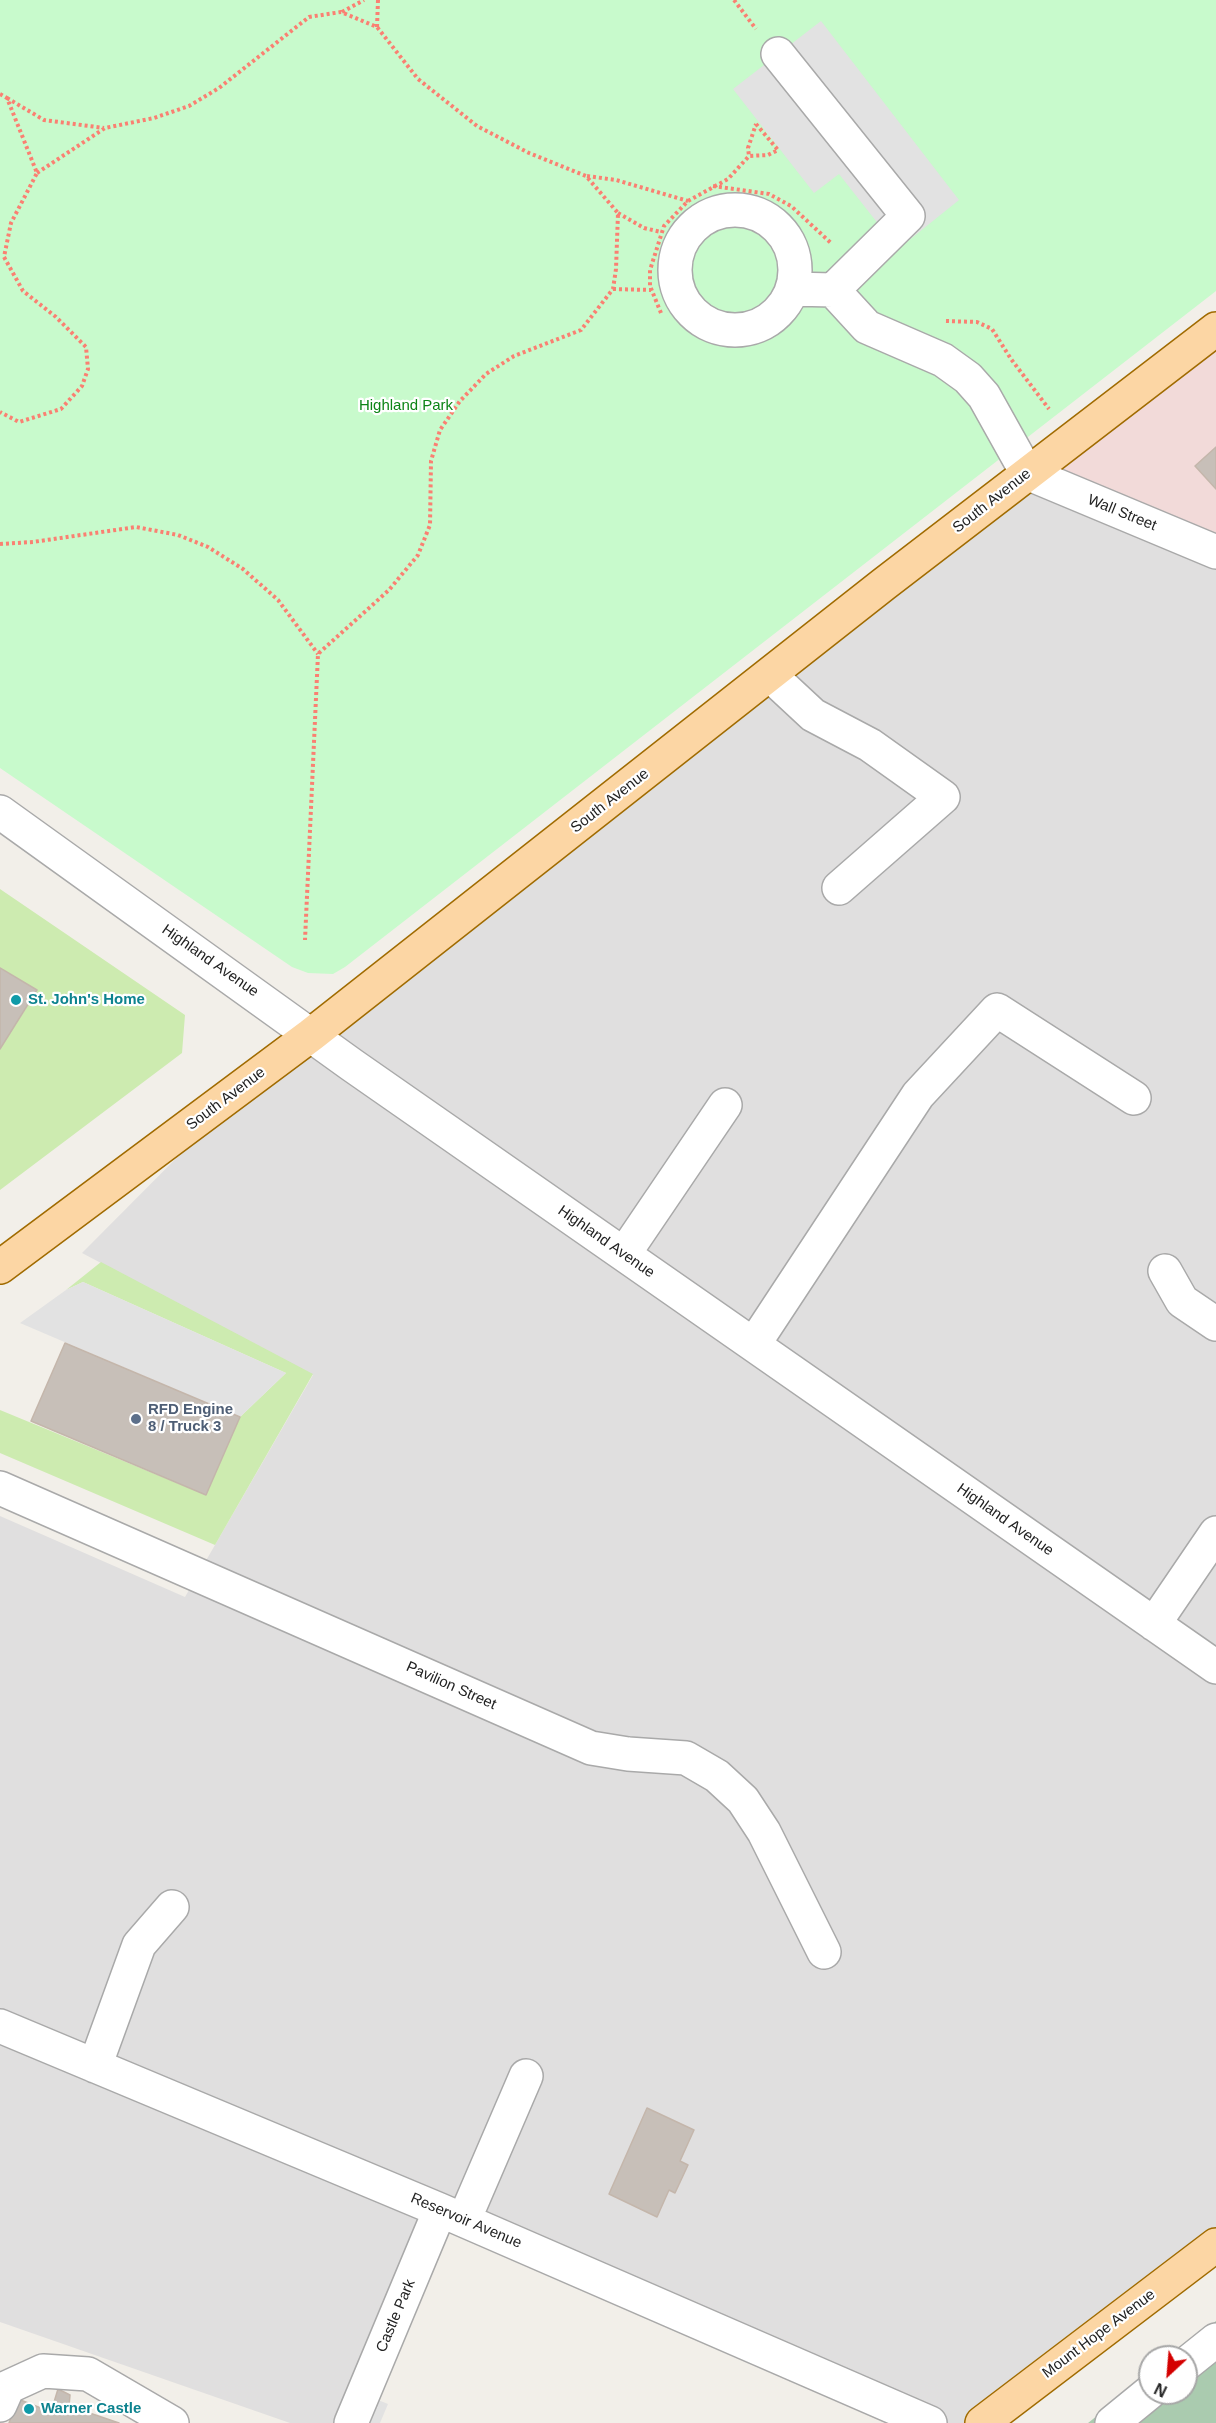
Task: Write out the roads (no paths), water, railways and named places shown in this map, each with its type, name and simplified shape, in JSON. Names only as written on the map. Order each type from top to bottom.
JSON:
[{"type":"main road","name":"South Avenue","points":[[0,1268],[311,1035],[1027,473],[1216,329]]},
{"type":"main road","name":"Mount Hope Avenue","points":[[982,2423],[1216,2244]]},
{"type":"street","points":[[778,54],[908,216],[833,290],[792,290]]},
{"type":"street","points":[[833,290],[867,327],[943,360],[968,378],[984,396],[1027,473]]},
{"type":"street","name":"Wall Street","points":[[1027,473],[1216,552]]},
{"type":"street","points":[[770,675],[813,715],[870,744],[943,797],[839,888]]},
{"type":"street","name":"Highland Avenue","points":[[0,812],[311,1035],[1216,1667]]},
{"type":"street","points":[[754,1344],[918,1095],[997,1010],[1134,1098]]},
{"type":"street","points":[[624,1254],[725,1105]]},
{"type":"street","points":[[1165,1271],[1182,1301],[1216,1324]]},
{"type":"street","name":"Pavilion Street","points":[[0,1488],[591,1748],[628,1754],[686,1758],[717,1776],[742,1800],[764,1832],[824,1952]]},
{"type":"street","points":[[1154,1624],[1216,1533]]},
{"type":"street","points":[[95,2066],[140,1945],[172,1907]]},
{"type":"street","name":"Reservoir Avenue","points":[[0,2026],[452,2215],[930,2423]]},
{"type":"street","name":"Castle Park","points":[[351,2423],[452,2215],[526,2076]]},
{"type":"street","points":[[1198,2354],[1216,2340]]},
{"type":"street","points":[[0,2404],[8,2387],[43,2371],[88,2374],[172,2423]]},
{"type":"street","points":[[1112,2423],[1138,2402]]},
{"type":"place","name":"St. John's Home","points":[[16,1000]]},
{"type":"place","name":"RFD Engine 8 / Truck 3","points":[[136,1419]]},
{"type":"place","name":"Warner Castle","points":[[29,2409]]},
{"type":"park label","name":"Highland Park","points":[[406,406]]}]
